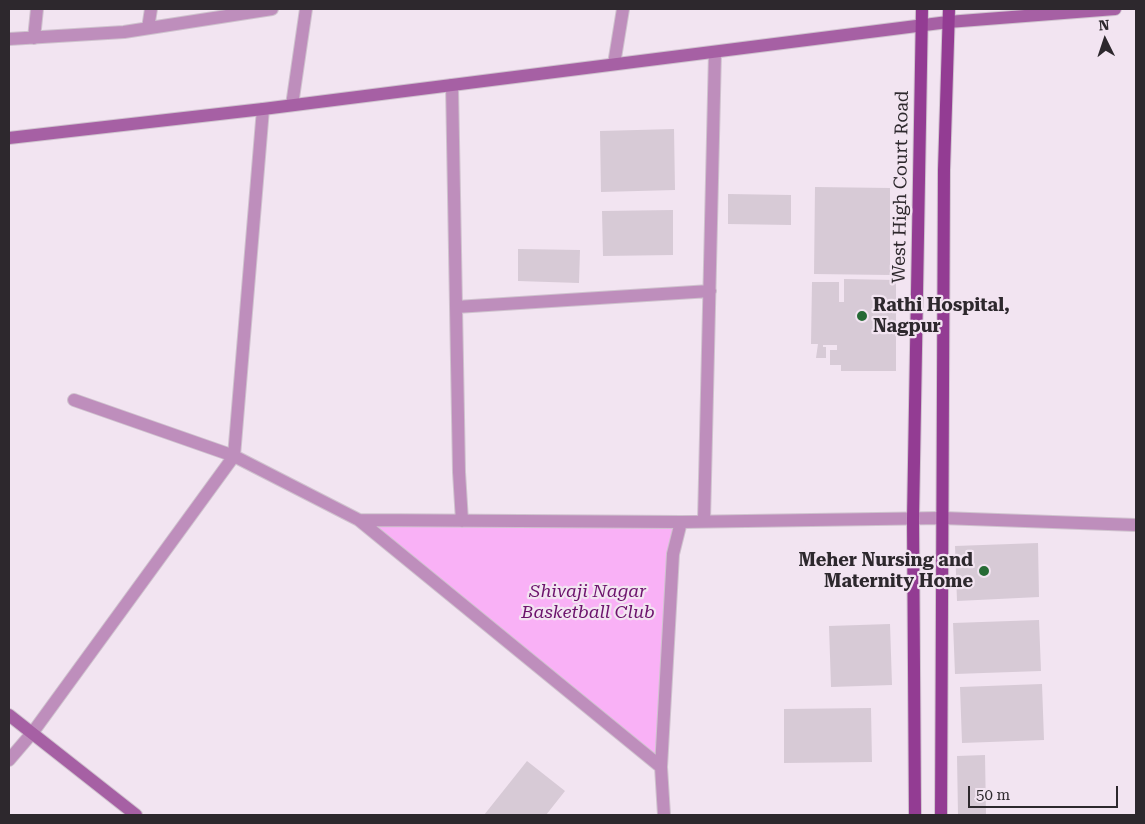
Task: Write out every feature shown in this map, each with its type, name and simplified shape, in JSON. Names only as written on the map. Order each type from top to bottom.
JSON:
[{"type":"main road","name":"West High Court Road","points":[[915,815],[913,519],[920,26],[922,9]]},
{"type":"main road","points":[[941,815],[944,170],[949,15]]},
{"type":"street","points":[[34,38],[37,9]]},
{"type":"street","points":[[148,28],[150,9]]},
{"type":"street","points":[[9,39],[124,32],[272,9]]},
{"type":"street","points":[[292,105],[306,9]]},
{"type":"street","points":[[614,64],[623,9]]},
{"type":"street","points":[[9,138],[263,109],[920,26],[949,15],[1115,9]]},
{"type":"street","points":[[704,521],[715,52]]},
{"type":"street","points":[[452,85],[459,472],[462,521]]},
{"type":"street","points":[[9,760],[32,733],[234,456],[263,109]]},
{"type":"street","points":[[456,307],[710,291]]},
{"type":"street","points":[[74,400],[234,456],[359,520],[661,767]]},
{"type":"street","points":[[359,520],[681,522],[942,518],[1136,525]]},
{"type":"street","points":[[664,815],[661,767],[673,554],[681,522]]},
{"type":"street","points":[[9,715],[136,815]]},
{"type":"green space","name":"Shivaji Nagar Basketball Club","points":[[359,520],[673,527],[655,755]]},
{"type":"building","points":[[674,129],[675,190],[601,192],[600,131]]},
{"type":"building","points":[[815,187],[890,188],[890,275],[814,274]]},
{"type":"building","points":[[728,194],[791,195],[791,225],[728,224]]},
{"type":"building","points":[[673,210],[673,255],[603,256],[602,211]]},
{"type":"building","points":[[518,249],[580,250],[579,283],[518,281]]},
{"type":"building","points":[[844,279],[896,280],[896,371],[841,371],[841,365],[830,365],[830,350],[837,350],[837,345],[823,345],[823,347],[826,347],[826,358],[816,358],[818,344],[811,344],[812,282],[839,282],[839,302],[844,302]]},
{"type":"building","points":[[1038,543],[1039,597],[957,601],[955,546]]},
{"type":"building","points":[[1039,620],[1041,671],[955,674],[953,623]]},
{"type":"building","points":[[890,624],[892,685],[831,687],[829,626]]},
{"type":"building","points":[[1042,684],[1044,740],[962,743],[960,687]]},
{"type":"building","points":[[871,708],[872,762],[784,763],[784,709]]},
{"type":"building","points":[[985,755],[986,815],[958,815],[957,756]]},
{"type":"building","points":[[527,761],[565,791],[546,815],[484,815]]},
{"type":"place","name":"Rathi Hospital, Nagpur","points":[[862,316]]},
{"type":"place","name":"Meher Nursing and Maternity Home","points":[[984,571]]}]
